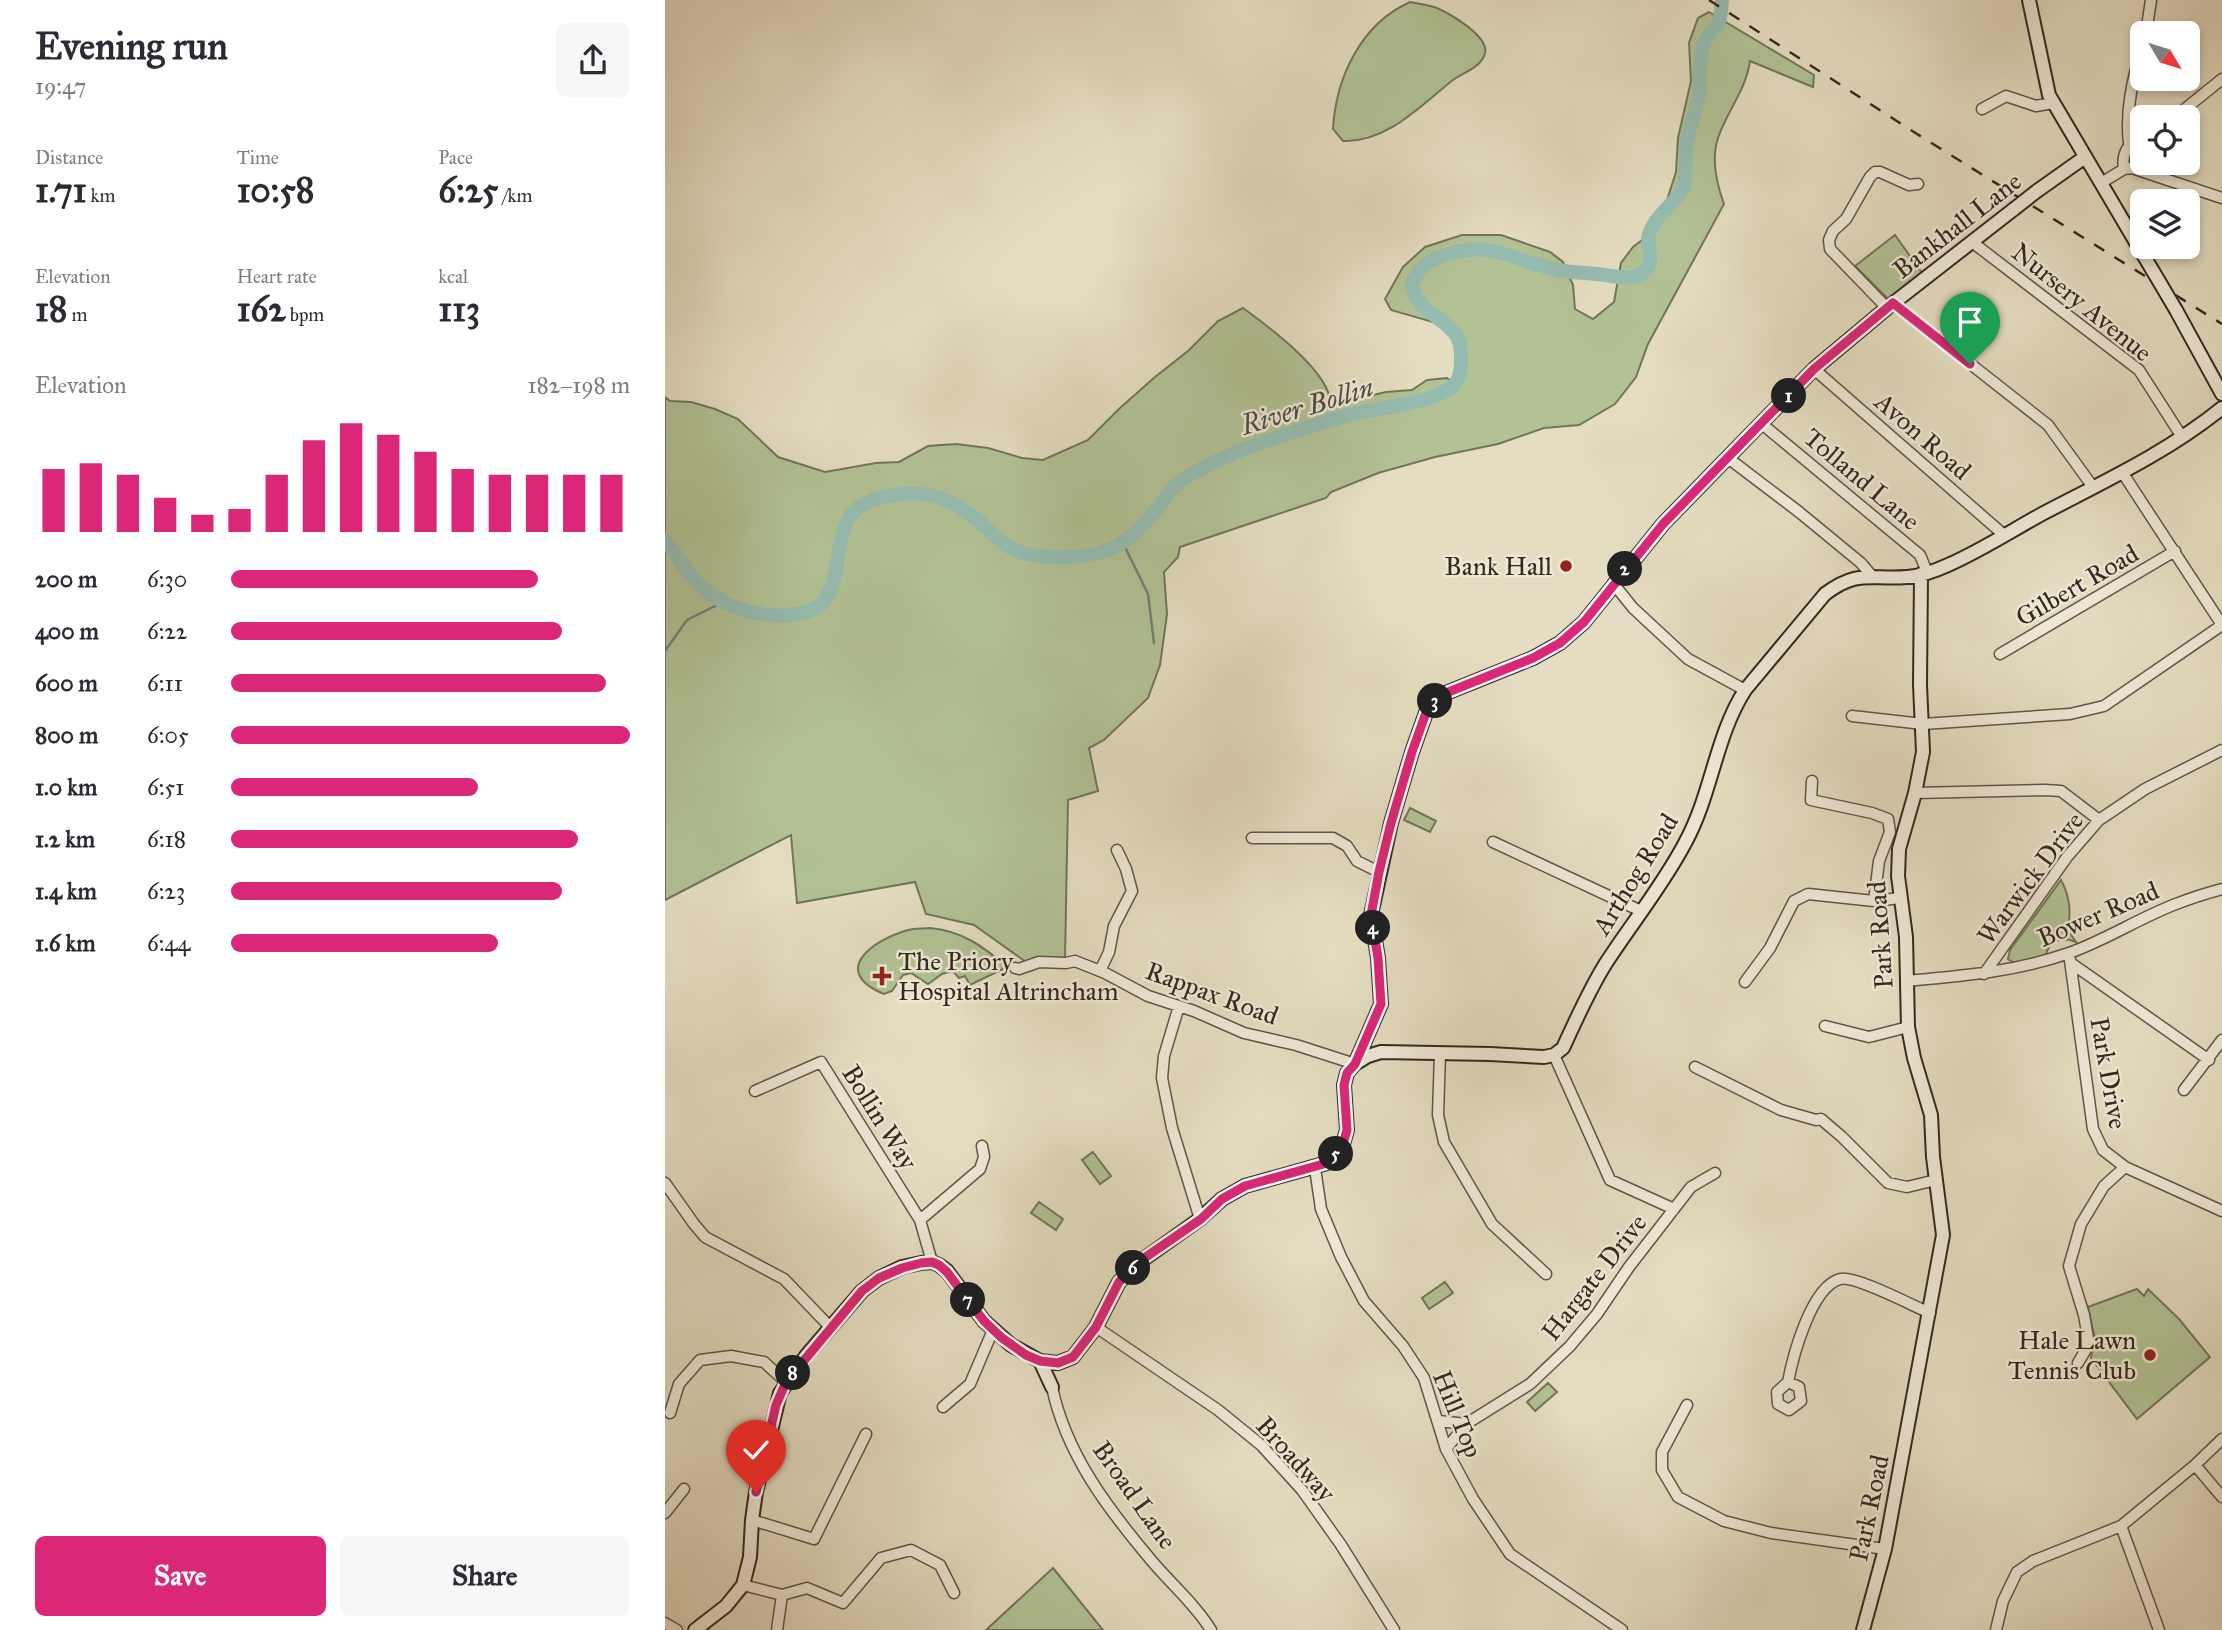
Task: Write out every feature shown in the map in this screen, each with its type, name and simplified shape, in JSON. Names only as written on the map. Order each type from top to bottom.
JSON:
[{"type":"street","points":[[2029,0],[2049,95],[2176,310],[2222,394]]},
{"type":"street","points":[[2148,21],[2151,0]]},
{"type":"street","points":[[2190,105],[2222,79]]},
{"type":"street","points":[[2125,169],[2124,153],[2129,143],[2127,124],[2132,91]]},
{"type":"street","points":[[1988,108],[2006,96],[2036,106],[2053,103]]},
{"type":"street","name":"Bankhall Lane","points":[[1052,1387],[1061,1371],[1096,1327],[1119,1282],[1140,1261],[1201,1219],[1222,1199],[1245,1186],[1327,1163],[1343,1144],[1347,1130],[1344,1085],[1347,1073],[1355,1064],[1381,1004],[1378,958],[1371,915],[1379,872],[1412,752],[1427,710],[1441,695],[1533,658],[1560,643],[1584,622],[1663,524],[1814,369],[2037,191],[2085,157]]},
{"type":"street","points":[[2101,183],[2125,169],[2141,170],[2222,198]]},
{"type":"street","points":[[1918,184],[1909,185],[1875,172],[1846,219],[1833,231],[1829,240],[1830,249],[1890,306],[2048,425],[2094,487]]},
{"type":"street","name":"Nursery Avenue","points":[[1972,242],[2139,370],[2182,437]]},
{"type":"street","name":"Avon Road","points":[[1814,369],[2004,535]]},
{"type":"street","points":[[1924,573],[1962,558],[2122,472],[2182,437],[2222,408]]},
{"type":"street","name":"Tolland Lane","points":[[1762,424],[1920,555],[1924,573]]},
{"type":"street","points":[[1728,458],[1800,512],[1861,563],[1871,575]]},
{"type":"street","points":[[1852,716],[1923,723],[2070,714],[2104,706],[2222,625],[2122,472]]},
{"type":"street","name":"Gilbert Road","points":[[2000,654],[2175,551]]},
{"type":"street","name":"Arthog Road","points":[[1555,1055],[1563,1048],[1604,966],[1674,862],[1692,830],[1721,738],[1735,705],[1745,690],[1825,594],[1843,583],[1871,575],[1898,577],[1924,573]]},
{"type":"street","name":"Park Road","points":[[1863,1630],[1885,1549],[1943,1235],[1933,1157],[1931,1115],[1908,1027],[1906,937],[1900,898],[1899,849],[1923,752],[1920,685],[1924,573]]},
{"type":"street","points":[[1613,583],[1640,616],[1688,659],[1745,690]]},
{"type":"street","name":"Warwick Drive","points":[[1984,974],[2067,857],[2099,820],[2145,789],[2222,750]]},
{"type":"street","points":[[1812,781],[1811,800],[1888,819],[1890,832],[1879,861],[1874,901]]},
{"type":"street","points":[[1915,793],[2061,791],[2099,820]]},
{"type":"street","points":[[1252,838],[1333,838],[1347,846],[1357,861],[1379,872]]},
{"type":"street","points":[[1493,842],[1641,911]]},
{"type":"street","points":[[1100,971],[1109,952],[1114,926],[1132,891],[1117,850]]},
{"type":"street","name":"Bower Road","points":[[1906,981],[1984,974],[2070,958],[2175,904],[2222,889]]},
{"type":"street","points":[[1745,982],[1770,948],[1794,901],[1808,894],[1874,901],[1900,898]]},
{"type":"street","points":[[2070,958],[2209,1060]]},
{"type":"street","name":"Park Drive","points":[[2070,958],[2093,1129],[2103,1150],[2125,1167],[2222,1211]]},
{"type":"street","name":"Rappax Road","points":[[1015,968],[1020,969],[1039,962],[1075,961],[1148,996],[1244,1032],[1355,1064]]},
{"type":"street","points":[[1179,1006],[1164,1056],[1162,1078],[1172,1128],[1201,1219]]},
{"type":"street","points":[[1825,1026],[1869,1037],[1908,1027]]},
{"type":"street","points":[[2184,1090],[2222,1040]]},
{"type":"street","points":[[1355,1064],[1367,1056],[1381,1052],[1544,1057],[1555,1055],[1610,1180],[1674,1209]]},
{"type":"street","points":[[1440,1053],[1438,1115],[1444,1142],[1492,1224],[1546,1274]]},
{"type":"street","name":"Bollin Way","points":[[755,1091],[821,1062],[920,1220],[932,1262]]},
{"type":"street","points":[[1695,1067],[1781,1110],[1816,1121],[1821,1119],[1888,1182],[1907,1188],[1936,1180]]},
{"type":"street","points":[[920,1220],[974,1175],[983,1161],[982,1146]]},
{"type":"street","points":[[2078,1363],[2089,1344],[2084,1315],[2069,1266],[2081,1224],[2104,1186],[2125,1167]]},
{"type":"street","name":"Hill Top","points":[[1315,1168],[1321,1209],[1341,1257],[1364,1301],[1403,1346],[1424,1378],[1446,1449],[1473,1499],[1510,1554],[1622,1630]]},
{"type":"street","name":"Hargate Drive","points":[[1446,1449],[1466,1424],[1530,1384],[1570,1346],[1597,1314],[1629,1267],[1691,1187],[1715,1173]]},
{"type":"street","points":[[665,1183],[705,1237],[784,1279],[831,1328]]},
{"type":"street","points":[[695,1630],[726,1606],[743,1585],[750,1557],[752,1520],[776,1405],[786,1382],[862,1291],[879,1278],[902,1268],[932,1262],[947,1272],[984,1321],[1011,1345],[1040,1361],[1058,1363],[1073,1357]]},
{"type":"street","points":[[1789,1382],[1793,1357],[1813,1307],[1825,1287],[1841,1278],[1860,1282],[1930,1313]]},
{"type":"street","name":"Broadway","points":[[1096,1327],[1218,1410],[1261,1444],[1303,1490],[1394,1630]]},
{"type":"street","points":[[943,1407],[970,1384],[993,1330]]},
{"type":"street","points":[[670,1413],[679,1384],[700,1360],[731,1356],[764,1362],[786,1382]]},
{"type":"street","name":"Broad Lane","points":[[1040,1361],[1052,1387],[1063,1426],[1093,1485],[1151,1560],[1211,1630]]},
{"type":"street","points":[[1687,1405],[1662,1452],[1662,1470],[1678,1497],[1735,1524],[1771,1533],[1885,1549]]},
{"type":"street","points":[[1439,1421],[1466,1424]]},
{"type":"street","points":[[752,1520],[814,1539],[866,1434]]},
{"type":"street","points":[[1996,1630],[2003,1601],[2017,1572],[2033,1561],[2121,1526],[2222,1439]]},
{"type":"street","points":[[2195,1465],[2222,1497]]},
{"type":"street","points":[[665,1513],[684,1489]]},
{"type":"street","points":[[2121,1526],[2159,1630]]},
{"type":"street","points":[[743,1585],[782,1595],[807,1588],[843,1603],[881,1558],[911,1550],[940,1566],[954,1593]]},
{"type":"street","points":[[777,1630],[782,1595]]},
{"type":"street","points":[[665,1623],[677,1630]]},
{"type":"green space","points":[[1410,2],[1437,8],[1467,26],[1485,46],[1483,58],[1403,121],[1374,136],[1343,141],[1333,129],[1335,110],[1339,90],[1354,54],[1378,24]]},
{"type":"green space","points":[[1709,12],[1814,75],[1813,87],[1750,61],[1745,81],[1716,146],[1716,172],[1724,204],[1648,344],[1636,377],[1615,404],[1579,425],[1544,428],[1498,444],[1435,457],[1378,473],[1331,492],[1326,498],[1180,547],[1178,557],[1164,572],[1167,614],[1160,665],[1148,698],[1104,740],[1089,748],[1098,791],[1068,800],[1065,958],[1034,958],[1026,962],[974,925],[926,914],[915,882],[797,903],[791,835],[665,900],[665,397],[670,401],[691,402],[715,409],[738,419],[778,457],[825,472],[899,462],[928,446],[956,444],[1043,460],[1088,440],[1218,321],[1243,308],[1306,361],[1325,386],[1330,398],[1356,399],[1386,392],[1412,390],[1427,380],[1447,378],[1455,384],[1460,372],[1459,342],[1447,326],[1391,310],[1385,299],[1403,267],[1425,247],[1462,235],[1501,235],[1550,252],[1563,262],[1573,285],[1575,309],[1593,319],[1614,302],[1621,263],[1633,247],[1658,228],[1676,172],[1678,138],[1691,81],[1689,43],[1698,18]]},
{"type":"green space","points":[[1895,235],[1922,273],[1888,299],[1855,266]]},
{"type":"green space","points":[[1410,808],[1436,821],[1430,832],[1404,820]]},
{"type":"green space","points":[[2061,880],[2069,904],[2068,930],[2076,942],[2058,941],[2050,946],[2046,955],[2014,963],[2008,959],[2010,950]]},
{"type":"green space","points":[[930,928],[962,936],[989,952],[1007,967],[970,985],[965,976],[959,978],[953,971],[942,974],[928,984],[911,973],[903,975],[892,991],[884,994],[868,985],[860,976],[858,966],[862,957],[882,941],[908,930]]},
{"type":"green space","points":[[1093,1152],[1111,1176],[1100,1184],[1082,1160]]},
{"type":"green space","points":[[1039,1202],[1063,1219],[1056,1230],[1031,1213]]},
{"type":"green space","points":[[1445,1282],[1453,1293],[1429,1309],[1422,1298]]},
{"type":"green space","name":"Hale Lawn Tennis Club","points":[[2137,1289],[2144,1296],[2148,1289],[2179,1319],[2210,1357],[2137,1419],[2091,1358],[2094,1335],[2088,1307]]},
{"type":"green space","points":[[1548,1383],[1557,1392],[1535,1411],[1527,1402]]},
{"type":"green space","points":[[1053,1568],[1103,1630],[986,1630]]},
{"type":"waterway","name":"River Bollin","points":[[665,540],[694,579],[726,603],[751,612],[795,614],[815,608],[826,599],[833,584],[845,526],[856,509],[866,503],[895,495],[932,496],[964,510],[1002,543],[1018,551],[1048,557],[1089,555],[1111,549],[1130,538],[1146,523],[1175,486],[1225,457],[1349,415],[1423,400],[1449,389],[1458,380],[1460,371],[1459,343],[1449,327],[1415,297],[1413,288],[1415,278],[1429,262],[1446,255],[1479,249],[1507,254],[1564,271],[1635,277],[1648,268],[1648,239],[1652,227],[1683,188],[1686,147],[1700,86],[1702,50],[1707,37],[1718,24],[1722,0]]},
{"type":"waterway","points":[[1123,543],[1148,594],[1154,643]]},
{"type":"waterway","points":[[665,651],[687,620],[723,602]]},
{"type":"railway","points":[[1709,0],[1917,134],[2222,324]]},
{"type":"place","name":"Bank Hall","points":[[1566,566]]},
{"type":"place","name":"The Priory Hospital Altrincham","points":[[882,976]]},
{"type":"place","name":"Hale Lawn Tennis Club","points":[[2150,1355]]},
{"type":"route","points":[[756,1492],[776,1405],[786,1382],[862,1291],[879,1278],[921,1263],[932,1262],[939,1265],[984,1321],[1002,1338],[1026,1355],[1040,1361],[1058,1363],[1073,1357],[1096,1327],[1119,1282],[1140,1261],[1201,1219],[1222,1199],[1245,1186],[1327,1163],[1343,1144],[1347,1130],[1344,1085],[1347,1073],[1355,1064],[1381,1004],[1378,958],[1371,915],[1391,823],[1427,710],[1441,695],[1533,658],[1560,643],[1584,622],[1663,524],[1814,369],[1893,303],[1970,364]]}]
